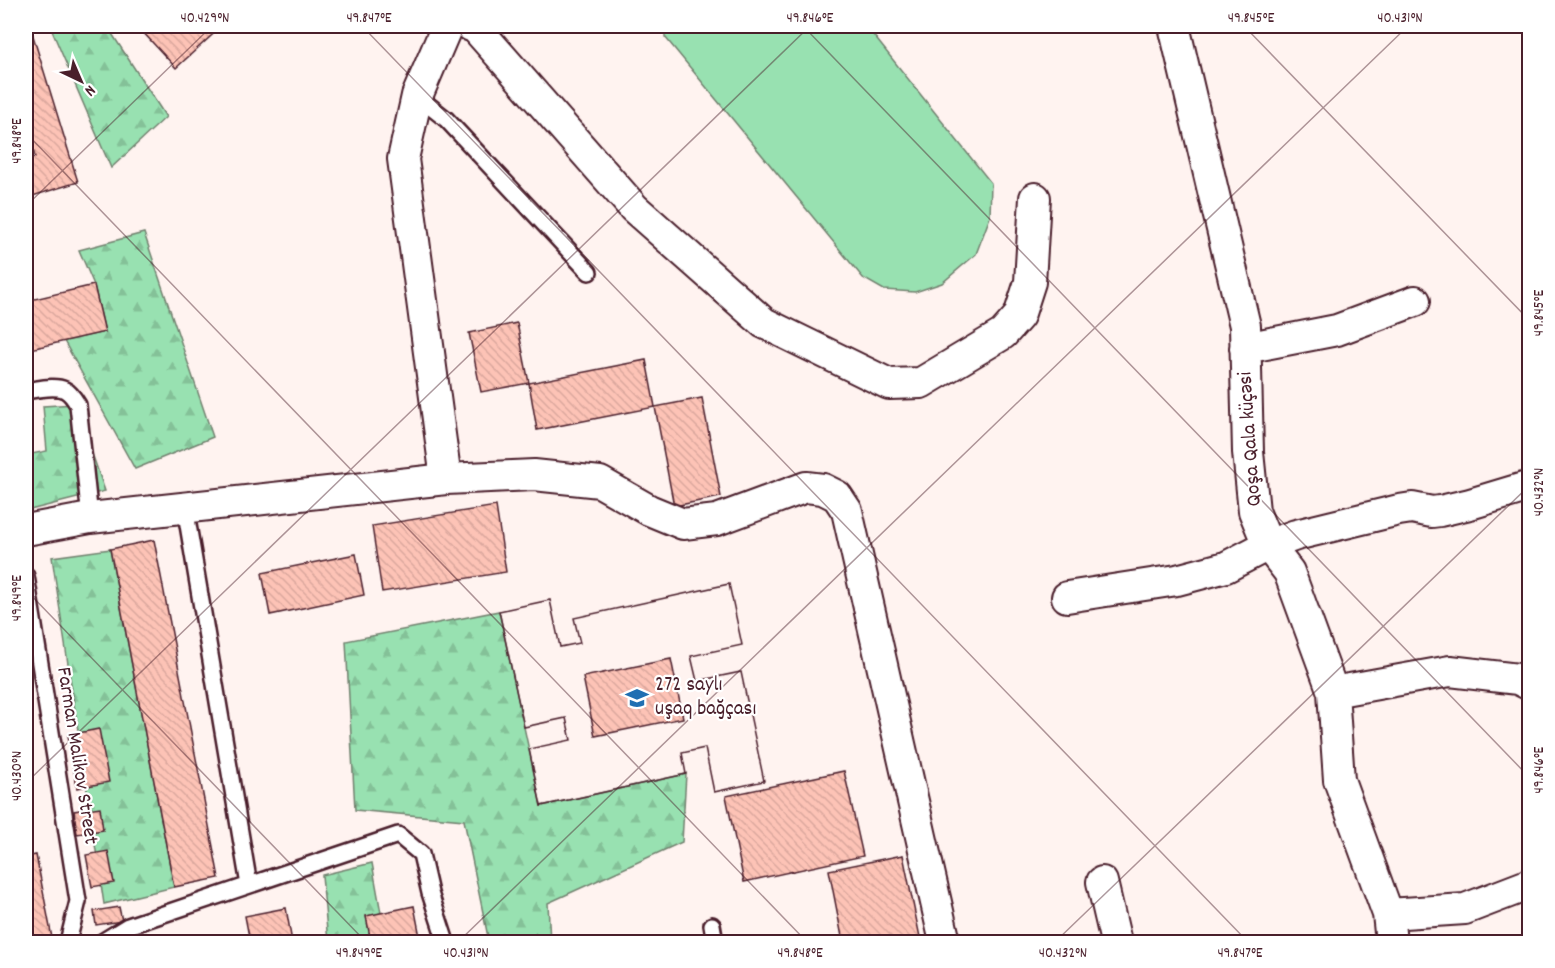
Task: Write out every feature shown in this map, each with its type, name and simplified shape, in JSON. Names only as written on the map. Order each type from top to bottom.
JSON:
[{"type":"street","points":[[446,478],[403,159],[417,96],[447,26]]},
{"type":"street","points":[[471,26],[475,27],[634,208],[764,323],[890,384],[921,383],[1003,334],[1019,316],[1030,282],[1035,198]]},
{"type":"street","name":"Qoşa Qala küçəsi","points":[[1174,26],[1245,326],[1248,452],[1254,512],[1268,545],[1289,572],[1333,692],[1339,780],[1389,928]]},
{"type":"street","points":[[1245,348],[1337,330],[1415,301]]},
{"type":"street","points":[[26,530],[90,518],[446,478],[534,475],[600,482],[649,510],[683,524],[717,520],[806,487],[823,489],[837,496],[847,511],[945,942]]},
{"type":"street","points":[[1067,597],[1177,580],[1226,567],[1268,545],[1296,535],[1399,510],[1412,508],[1432,512],[1440,511],[1530,486]]},
{"type":"street","points":[[1333,692],[1450,671],[1526,678]]},
{"type":"street","points":[[1102,882],[1116,942]]},
{"type":"street","points":[[1389,928],[1465,909],[1530,884]]},
{"type":"lane","points":[[417,96],[446,119],[589,272]]},
{"type":"lane","points":[[26,391],[64,389],[78,405],[90,518]]},
{"type":"lane","points":[[186,507],[249,885]]},
{"type":"lane","name":"Farman Malikov Street","points":[[26,576],[78,901],[68,942]]},
{"type":"lane","points":[[102,942],[128,926],[398,835],[421,854],[430,893],[446,942]]},
{"type":"lane","points":[[712,925],[715,942]]},
{"type":"green space","points":[[50,26],[107,26],[166,117],[111,168]]},
{"type":"green space","points":[[665,26],[866,26],[991,183],[990,217],[976,254],[942,283],[915,292],[884,290],[863,278],[665,37]]},
{"type":"green space","points":[[144,233],[213,437],[135,469],[64,341],[105,332],[94,285],[79,250]]},
{"type":"green space","points":[[75,404],[105,491],[26,511],[26,455],[47,451],[43,406]]},
{"type":"green space","points":[[110,549],[174,887],[104,904],[52,557]]},
{"type":"green space","points":[[499,611],[541,806],[686,774],[682,842],[548,903],[550,942],[489,942],[464,820],[355,810],[346,641]]},
{"type":"green space","points":[[372,863],[381,913],[366,916],[371,942],[328,942],[322,875]]},
{"type":"building","points":[[30,26],[78,182],[26,198],[26,160],[35,157],[26,124],[26,27]]},
{"type":"building","points":[[146,26],[222,26],[176,68],[141,30]]},
{"type":"building","points":[[94,285],[105,332],[26,350],[26,301]]},
{"type":"building","points":[[517,323],[529,383],[481,392],[469,333]]},
{"type":"building","points":[[646,360],[655,407],[537,430],[529,383]]},
{"type":"building","points":[[702,398],[721,497],[674,506],[655,407]]},
{"type":"building","points":[[496,506],[506,572],[382,592],[372,526]]},
{"type":"building","points":[[154,540],[219,878],[174,887],[110,549]]},
{"type":"building","points":[[356,554],[364,595],[270,615],[262,573]]},
{"type":"building","points":[[729,584],[742,645],[691,656],[697,681],[741,672],[764,781],[714,792],[705,748],[682,753],[686,774],[541,806],[529,749],[571,740],[566,718],[524,727],[499,611],[550,600],[560,647],[580,643],[574,618]],"holes":[[[671,659],[683,718],[595,736],[583,677]]]},
{"type":"building","points":[[729,584],[742,645],[691,656],[697,681],[741,672],[764,781],[714,792],[705,748],[682,753],[686,774],[541,806],[529,749],[571,740],[566,718],[524,727],[499,611],[550,600],[560,647],[580,643],[574,618]]},
{"type":"building","points":[[99,729],[109,782],[77,788],[68,735]]},
{"type":"building","points":[[844,771],[863,856],[744,882],[726,796]]},
{"type":"building","points":[[100,807],[103,830],[77,834],[74,811]]},
{"type":"building","points":[[108,851],[114,883],[92,887],[86,855]]},
{"type":"building","points":[[36,855],[52,938],[26,942],[26,857]]},
{"type":"building","points":[[903,855],[921,942],[843,942],[829,870]]},
{"type":"building","points":[[414,906],[421,942],[371,942],[366,916]]},
{"type":"building","points":[[119,907],[122,921],[96,925],[94,911]]},
{"type":"building","points":[[286,908],[292,942],[250,942],[245,916]]},
{"type":"place","name":"272 saylı uşaq bağçası","points":[[637,698]]}]
